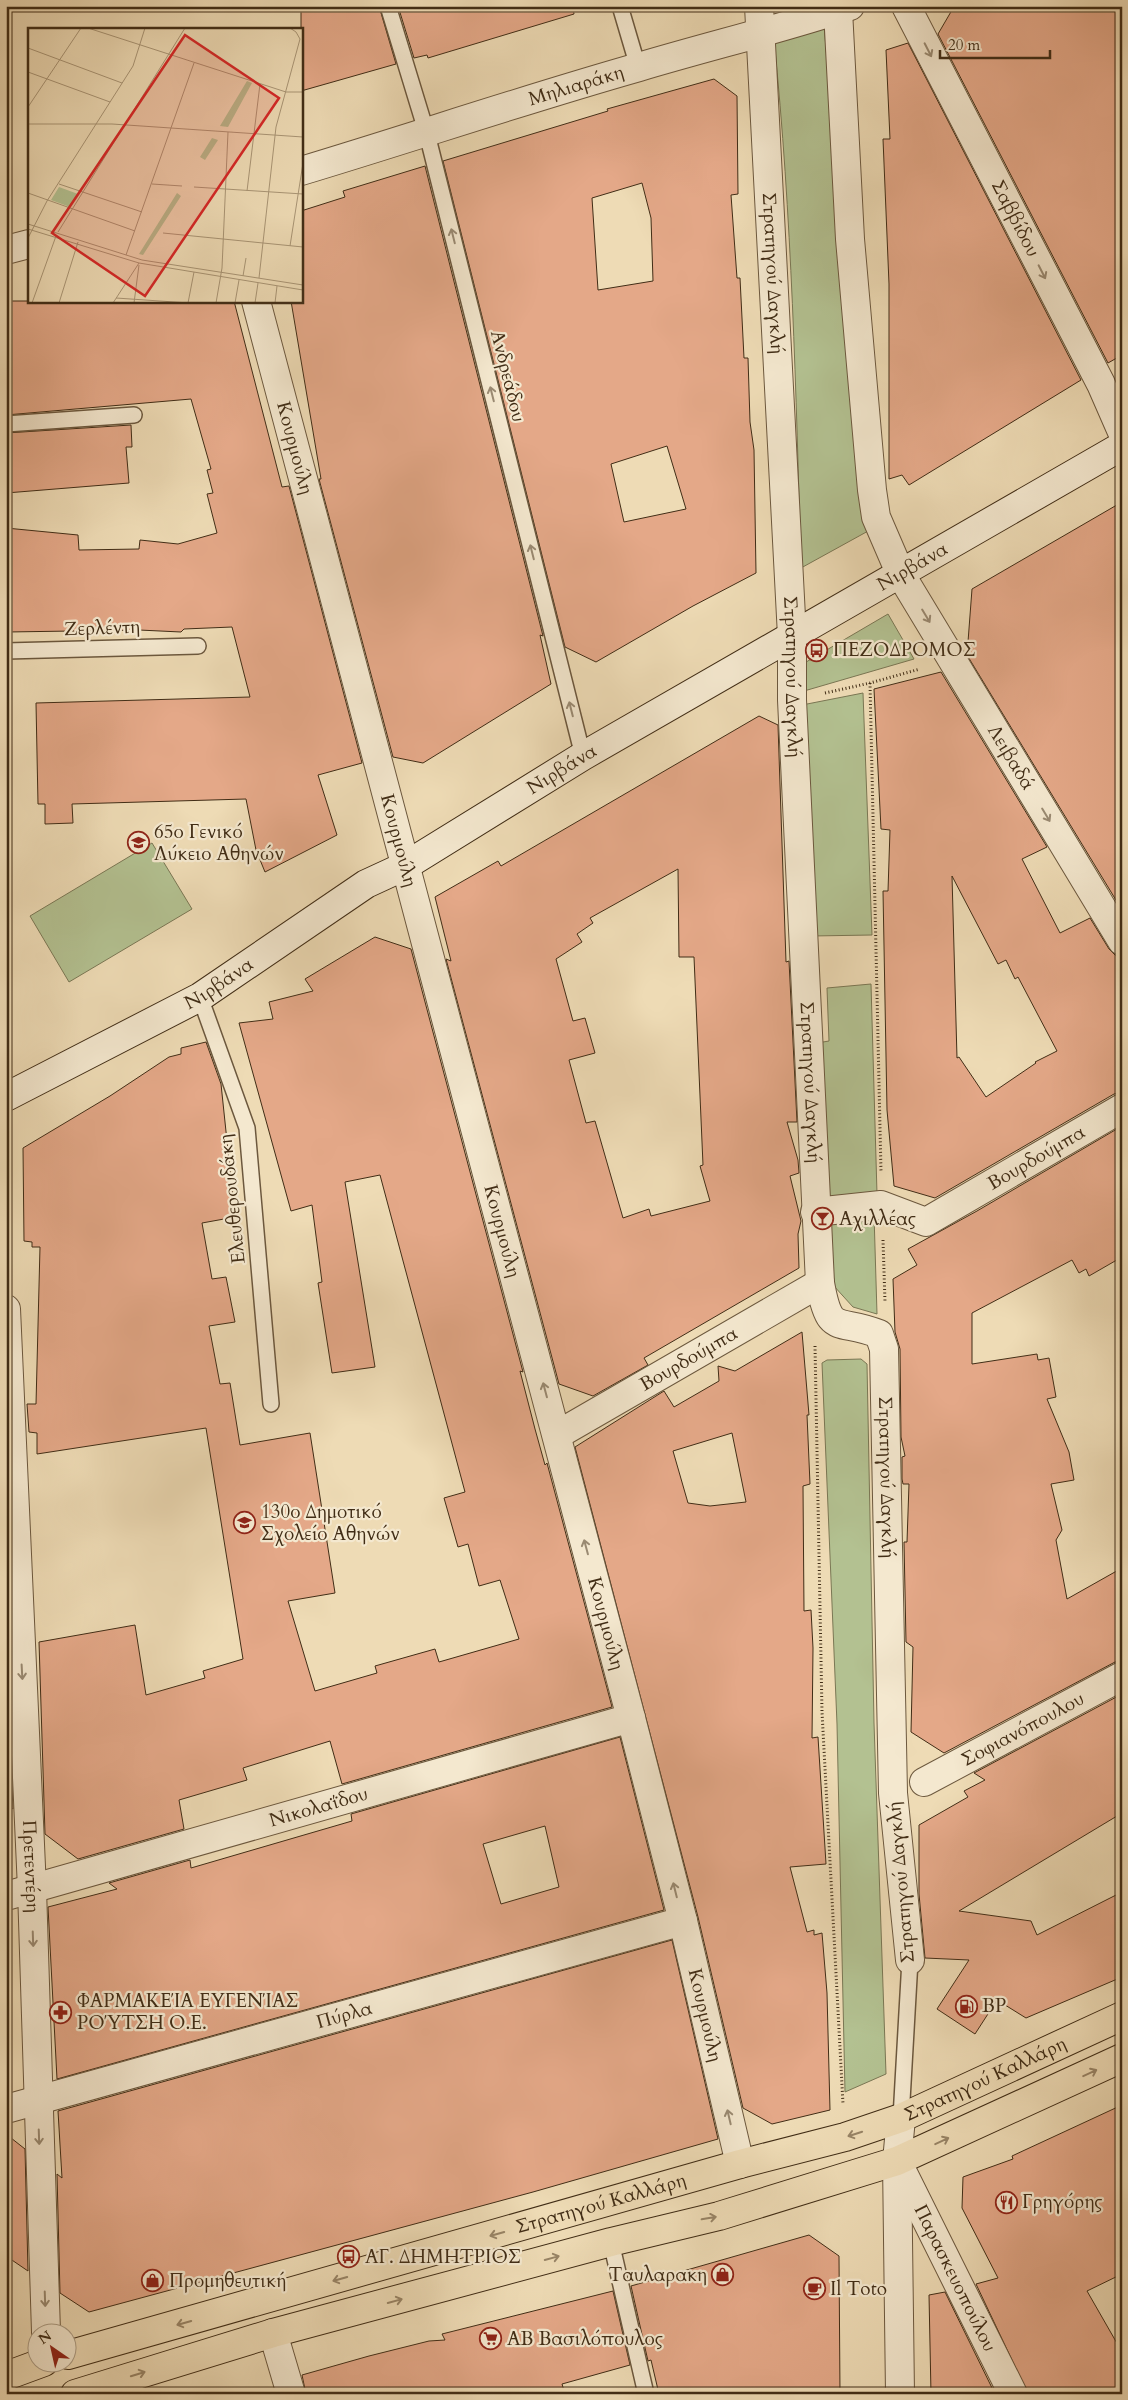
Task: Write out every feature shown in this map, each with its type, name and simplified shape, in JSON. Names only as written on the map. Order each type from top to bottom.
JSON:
[{"type":"main road","name":"Στρατηγού Καλλάρη","points":[[78,2352],[740,2164],[845,2137],[902,2118],[1122,2016]]},
{"type":"main road","name":"Στρατηγού Καλλάρη","points":[[75,2394],[273,2334],[611,2242],[719,2216],[898,2161],[1122,2058]]},
{"type":"main road","points":[[6,2376],[28,2368]]},
{"type":"street","name":"Στρατηγού Δαγκλή","points":[[760,6],[792,636],[792,700],[815,1212],[820,1283],[825,1310]]},
{"type":"street","name":"Σαββίδου","points":[[906,6],[1096,376],[1122,432]]},
{"type":"street","name":"Μηλιαράκη","points":[[302,170],[427,134],[638,67],[760,34],[808,12],[844,8]]},
{"type":"street","points":[[844,8],[850,239],[872,490],[876,517],[900,575]]},
{"type":"street","points":[[6,250],[28,244]]},
{"type":"street","name":"Κουρμούλη","points":[[256,302],[631,1718],[683,1921],[740,2164]]},
{"type":"street","name":"Νιρβάνα","points":[[6,1097],[200,997],[366,884],[405,866],[583,756],[1122,446]]},
{"type":"street","name":"Λειβαδά","points":[[900,575],[1122,941]]},
{"type":"street","name":"Βουρδούμπα","points":[[881,1205],[926,1222],[1122,1108]]},
{"type":"street","points":[[815,1212],[881,1205]]},
{"type":"street","name":"Βουρδούμπα","points":[[557,1435],[820,1283]]},
{"type":"street","name":"Πρετεντέρη","points":[[6,1309],[19,1893],[38,2100],[46,2322]]},
{"type":"street","points":[[825,1310],[831,1319],[841,1325],[864,1328],[879,1334]]},
{"type":"street","name":"Στρατηγού Δαγκλή","points":[[879,1334],[884,1349],[893,1793],[910,1960]]},
{"type":"street","name":"Σοφιανόπουλου","points":[[924,1782],[1122,1676]]},
{"type":"street","name":"Νικολαΐδου","points":[[19,1893],[631,1718]]},
{"type":"street","name":"Πύρλα","points":[[6,2109],[683,1921]]},
{"type":"street","points":[[900,2394],[898,2161],[902,2118]]},
{"type":"street","name":"Παρασκευοπούλου","points":[[898,2161],[1013,2394]]},
{"type":"street","points":[[273,2334],[291,2394]]},
{"type":"lane","name":"Ανδρεάδου","points":[[388,6],[427,134],[583,756]]},
{"type":"lane","points":[[620,6],[638,67]]},
{"type":"lane","points":[[6,424],[134,415]]},
{"type":"lane","name":"Ζερλέντη","points":[[6,651],[198,646]]},
{"type":"lane","name":"Ελευθερουδάκη","points":[[200,997],[247,1128],[271,1404]]},
{"type":"lane","name":"Στρατηγού Δαγκλή","points":[[902,2118],[910,1960]]},
{"type":"lane","points":[[611,2242],[646,2394]]},
{"type":"path","points":[[792,700],[870,683],[952,659]]},
{"type":"path","points":[[870,683],[885,1311],[879,1334]]},
{"type":"path","points":[[825,1310],[814,1352],[814,1391],[822,1712],[845,2137]]},
{"type":"green space","points":[[824,26],[870,530],[801,568],[789,238],[774,40]]},
{"type":"green space","points":[[888,614],[914,659],[804,691],[801,665]]},
{"type":"green space","points":[[863,693],[872,935],[812,936],[802,705]]},
{"type":"green space","points":[[152,843],[192,909],[69,982],[30,916]]},
{"type":"green space","points":[[871,984],[877,1194],[822,1200],[817,1043],[829,1041],[827,988]]},
{"type":"green space","points":[[874,1214],[877,1314],[853,1307],[833,1285],[826,1218]]},
{"type":"green space","points":[[861,1359],[867,1364],[874,1723],[886,2074],[845,2092],[837,1724],[822,1363],[827,1360]]},
{"type":"building","points":[[301,6],[379,6],[396,64],[302,91]]},
{"type":"building","points":[[398,6],[573,6],[574,14],[428,58],[427,55],[414,58]]},
{"type":"building","points":[[966,6],[1122,6],[1122,355],[1108,363],[938,34],[952,10]]},
{"type":"building","points":[[908,43],[1081,380],[909,485],[902,475],[889,479],[889,284],[883,139],[890,139],[886,50]]},
{"type":"building","points":[[714,79],[737,96],[738,194],[731,195],[737,278],[740,278],[744,358],[748,358],[750,422],[754,450],[756,573],[693,606],[596,662],[565,647],[443,161],[608,111],[607,109]],"holes":[[[642,183],[651,218],[653,281],[598,290],[592,198]],[[667,446],[686,509],[624,522],[611,464]]]},
{"type":"building","points":[[425,166],[543,636],[540,635],[551,684],[423,763],[393,757],[319,479],[321,479],[291,302],[302,302],[302,211],[345,197],[343,191]]},
{"type":"building","points":[[6,301],[234,302],[282,487],[289,486],[362,763],[318,775],[337,835],[265,872],[256,850],[246,799],[72,804],[73,823],[45,824],[45,804],[38,804],[36,703],[250,697],[232,627],[184,629],[181,632],[139,630],[7,632],[6,528],[78,535],[79,550],[139,549],[140,540],[178,544],[217,533],[207,494],[213,493],[207,470],[211,469],[191,399],[6,415]]},
{"type":"building","points":[[131,425],[132,447],[126,447],[129,483],[6,493],[6,433]]},
{"type":"building","points":[[1122,502],[1122,910],[967,655],[972,589]]},
{"type":"building","points":[[941,672],[1047,847],[1022,859],[1060,933],[1090,918],[1109,949],[1115,955],[1122,957],[1122,1092],[1114,1094],[935,1198],[894,1186],[887,1110],[883,891],[888,891],[890,830],[881,829],[874,689]],"holes":[[[952,876],[998,964],[1006,960],[1015,979],[1018,977],[1057,1051],[1035,1062],[986,1097],[959,1057],[957,1058]]]},
{"type":"building","points":[[759,716],[778,725],[786,962],[789,961],[797,1122],[787,1122],[798,1160],[799,1173],[790,1176],[801,1221],[798,1234],[799,1268],[644,1358],[648,1365],[593,1396],[559,1384],[446,959],[451,961],[435,897],[498,861],[501,866]],"holes":[[[678,869],[679,957],[694,957],[703,1165],[700,1166],[710,1201],[651,1216],[649,1209],[623,1218],[595,1121],[586,1123],[569,1060],[595,1053],[585,1018],[573,1021],[556,959],[582,942],[577,934],[593,923],[590,918]]]},
{"type":"building","points":[[375,937],[411,949],[523,1372],[520,1371],[535,1429],[545,1465],[547,1463],[612,1707],[342,1784],[330,1741],[243,1768],[247,1780],[179,1800],[184,1829],[78,1859],[45,1834],[39,1642],[135,1625],[146,1695],[205,1678],[203,1671],[243,1659],[206,1428],[37,1454],[37,1433],[29,1432],[27,1404],[36,1404],[40,1247],[32,1247],[32,1242],[24,1241],[23,1148],[110,1096],[169,1057],[181,1054],[181,1048],[206,1042],[221,1084],[235,1217],[202,1223],[212,1279],[226,1277],[235,1322],[209,1326],[220,1384],[230,1383],[240,1445],[310,1433],[335,1593],[288,1601],[315,1691],[377,1673],[375,1666],[435,1649],[439,1662],[519,1639],[500,1580],[479,1586],[468,1544],[458,1547],[444,1498],[465,1492],[380,1175],[345,1182],[375,1367],[332,1373],[318,1283],[322,1282],[312,1205],[291,1211],[239,1023],[273,1019],[269,1002],[313,991],[305,979]]},
{"type":"building","points":[[1122,1126],[1122,1257],[1089,1276],[1086,1269],[1079,1273],[1072,1260],[972,1313],[972,1364],[1037,1354],[1038,1360],[1049,1358],[1056,1397],[1047,1399],[1069,1452],[1074,1480],[1051,1484],[1062,1530],[1056,1540],[1067,1599],[1122,1568],[1122,1660],[944,1753],[911,1732],[913,1647],[906,1642],[904,1542],[907,1542],[909,1484],[903,1484],[902,1479],[902,1457],[905,1456],[901,1437],[900,1349],[895,1332],[893,1279],[917,1265],[908,1249]]},
{"type":"building","points":[[802,1332],[809,1415],[807,1415],[810,1484],[803,1486],[804,1611],[811,1610],[813,1648],[812,1738],[818,1737],[826,1864],[790,1867],[807,1932],[814,1930],[814,1935],[822,1933],[827,1993],[830,2110],[772,2124],[743,2108],[698,1917],[575,1447],[664,1391],[674,1407],[719,1381],[718,1366],[735,1371]],"holes":[[[732,1433],[746,1502],[710,1506],[688,1503],[673,1451]]]},
{"type":"building","points":[[1122,1694],[1122,1813],[959,1911],[1031,1921],[1037,1935],[1122,1892],[1122,1977],[1026,2018],[997,2000],[975,2034],[937,2009],[969,1960],[925,1958],[919,1894],[919,1825],[968,1797],[964,1791],[985,1780],[974,1773]]},
{"type":"building","points":[[6,1705],[8,1705],[13,1809],[6,1804]]},
{"type":"building","points":[[620,1737],[664,1910],[57,2079],[48,1907],[117,1889],[109,1883],[190,1860],[191,1868],[352,1821],[351,1814]],"holes":[[[545,1826],[559,1887],[501,1904],[483,1844]]]},
{"type":"building","points":[[672,1940],[718,2139],[533,2192],[89,2312],[60,2293],[57,2174],[62,2178],[58,2111]]},
{"type":"building","points":[[1122,2105],[1122,2274],[1087,2291],[1122,2352],[1122,2394],[1028,2394],[976,2284],[998,2278],[962,2208],[963,2177],[1013,2159],[1012,2156]]},
{"type":"building","points":[[6,2134],[25,2149],[28,2271],[6,2256]]},
{"type":"building","points":[[809,2235],[839,2256],[840,2394],[659,2394],[651,2360],[648,2361],[631,2286]]},
{"type":"building","points":[[613,2291],[630,2365],[562,2384],[565,2394],[306,2394],[302,2375],[429,2341],[445,2340],[442,2334]]},
{"type":"building","points":[[945,2292],[995,2394],[931,2394],[929,2295]]},
{"type":"place","name":"ΠΕΖΟΔΡΟΜΟΣ","points":[[817,650]]},
{"type":"place","name":"65ο Γενικό Λύκειο Αθηνών","points":[[138,843]]},
{"type":"place","name":"Αχιλλέας","points":[[823,1219]]},
{"type":"place","name":"130ο Δημοτικό Σχολείο Αθηνών","points":[[245,1523]]},
{"type":"place","name":"BP","points":[[966,2006]]},
{"type":"place","name":"ΦΑΡΜΑΚΕΊΑ ΕΥΓΕΝΊΑΣ ΡΟΎΤΣΗ Ο.Ε.","points":[[61,2012]]},
{"type":"place","name":"Γρηγόρης","points":[[1006,2202]]},
{"type":"place","name":"ΑΓ. ΔΗΜΗΤΡΙΟΣ","points":[[349,2257]]},
{"type":"place","name":"Ταυλαρακη","points":[[723,2275]]},
{"type":"place","name":"Προμηθευτική","points":[[153,2281]]},
{"type":"place","name":"Il Toto","points":[[814,2289]]},
{"type":"place","name":"AB Βασιλόπουλος","points":[[491,2339]]}]
